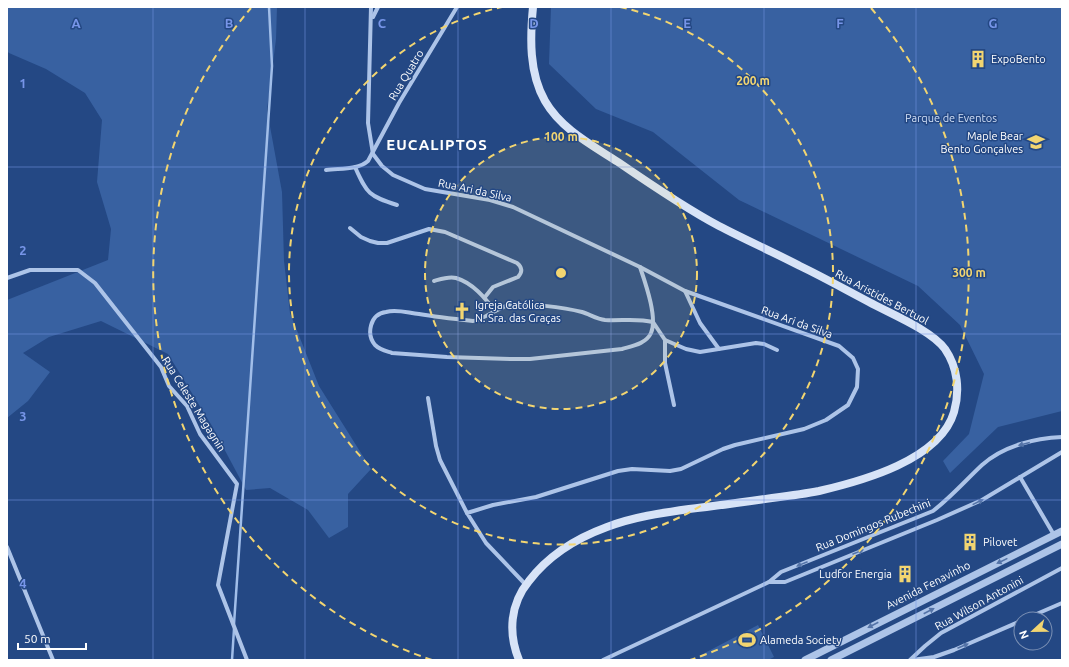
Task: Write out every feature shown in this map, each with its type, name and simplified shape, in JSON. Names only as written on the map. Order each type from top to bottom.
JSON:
[{"type":"main road","name":"Rua Aristides Bertuol","points":[[519,660],[512,636],[512,620],[514,608],[519,595],[543,566],[564,549],[585,536],[609,526],[664,513],[817,492],[855,482],[912,459],[932,445],[953,416],[957,398],[958,382],[953,364],[944,348],[925,332],[803,267],[717,225],[645,181],[567,127],[555,115],[545,100],[538,85],[533,66],[533,7]]},
{"type":"street","points":[[326,170],[355,167],[366,164],[373,154],[368,123],[372,19],[371,7]]},
{"type":"street","points":[[372,19],[378,7]]},
{"type":"street","name":"Rua Quatro","points":[[373,154],[399,103],[458,7]]},
{"type":"street","name":"Rua Ari da Silva","points":[[373,154],[382,166],[393,175],[425,189],[490,200],[513,207],[640,267],[685,291],[839,346],[853,358],[858,369],[857,387],[848,405],[826,420],[804,429],[735,445],[723,449],[681,470],[670,471],[632,469],[618,471],[536,497],[493,505],[467,513]]},
{"type":"street","points":[[355,167],[363,184],[370,194],[397,205]]},
{"type":"street","points":[[350,228],[370,241],[378,243],[387,243],[429,229],[445,232],[517,263],[520,266],[522,269],[521,274],[493,287],[484,297]]},
{"type":"street","points":[[640,267],[650,302],[653,322],[651,333],[644,341],[622,349],[530,359],[447,357],[383,351],[376,346],[372,340],[370,331],[371,323],[375,317],[384,312],[400,311],[476,321],[510,305],[532,305],[561,308],[603,319],[630,319],[653,322]]},
{"type":"street","name":"Rua Celeste Magagnin","points":[[7,278],[30,270],[78,270],[95,283],[161,367],[170,386],[187,406],[200,434],[237,484],[218,585],[247,660]]},
{"type":"street","points":[[434,281],[456,278],[467,284],[484,297],[495,311]]},
{"type":"street","points":[[685,291],[700,322],[719,349]]},
{"type":"street","points":[[653,322],[664,340],[665,363],[674,405]]},
{"type":"street","points":[[664,340],[686,349],[700,352],[756,343],[764,344],[777,350]]},
{"type":"street","points":[[428,398],[436,446],[440,460],[467,513],[486,543],[526,585]]},
{"type":"street","name":"Rua Domingos Rubechini","points":[[603,660],[769,582],[781,572],[933,511],[943,504],[983,464],[1001,452],[1017,445],[1045,438],[1062,437]]},
{"type":"street","name":"Rua Domingos Rubechini","points":[[769,582],[785,582],[938,520],[982,500],[1062,452]]},
{"type":"street","points":[[1020,477],[1054,535]]},
{"type":"street","name":"Avenida Fenavinho","points":[[805,660],[1062,531]]},
{"type":"street","points":[[828,648],[832,660],[1062,544]]},
{"type":"street","points":[[7,548],[53,660]]},
{"type":"street","name":"Rua Wilson Antonini","points":[[911,660],[925,646],[941,634],[1062,568]]},
{"type":"street","points":[[953,585],[959,596]]},
{"type":"street","points":[[1044,611],[1062,603]]},
{"type":"street","points":[[889,618],[894,629]]},
{"type":"street","name":"Rua Wilson Antonini","points":[[911,660],[934,657],[1013,624]]},
{"type":"green space","points":[[7,7],[277,7],[276,39],[267,110],[282,192],[284,261],[290,313],[319,386],[371,469],[348,494],[348,527],[329,538],[308,510],[270,488],[246,490],[212,426],[168,354],[101,321],[49,337],[23,353],[50,372],[28,401],[7,418],[7,300],[108,260],[111,229],[97,182],[102,120],[85,93],[46,69],[7,51]]},
{"type":"green space","name":"Parque de Eventos","points":[[551,7],[1062,7],[1062,411],[998,427],[950,473],[943,461],[969,434],[984,374],[960,325],[918,286],[739,200],[653,132],[596,109],[549,64]]},
{"type":"green space","name":"Alameda Society","points":[[758,625],[774,657],[768,660],[701,660],[699,656]]},
{"type":"waterway","points":[[234,624],[272,66],[269,7]]},
{"type":"waterway","points":[[232,660],[234,629]]},
{"type":"place","name":"ExpoBento","points":[[978,59]]},
{"type":"place","name":"Maple Bear Bento Gonçalves","points":[[1036,142]]},
{"type":"place","name":"Igreja Católica N. Sra. das Graças","points":[[462,311]]},
{"type":"place","name":"Pilovet","points":[[970,542]]},
{"type":"place","name":"Ludfor Energia","points":[[905,574]]},
{"type":"place","name":"Alameda Society","points":[[747,640]]},
{"type":"district","name":"EUCALIPTOS","points":[[437,144]]}]
